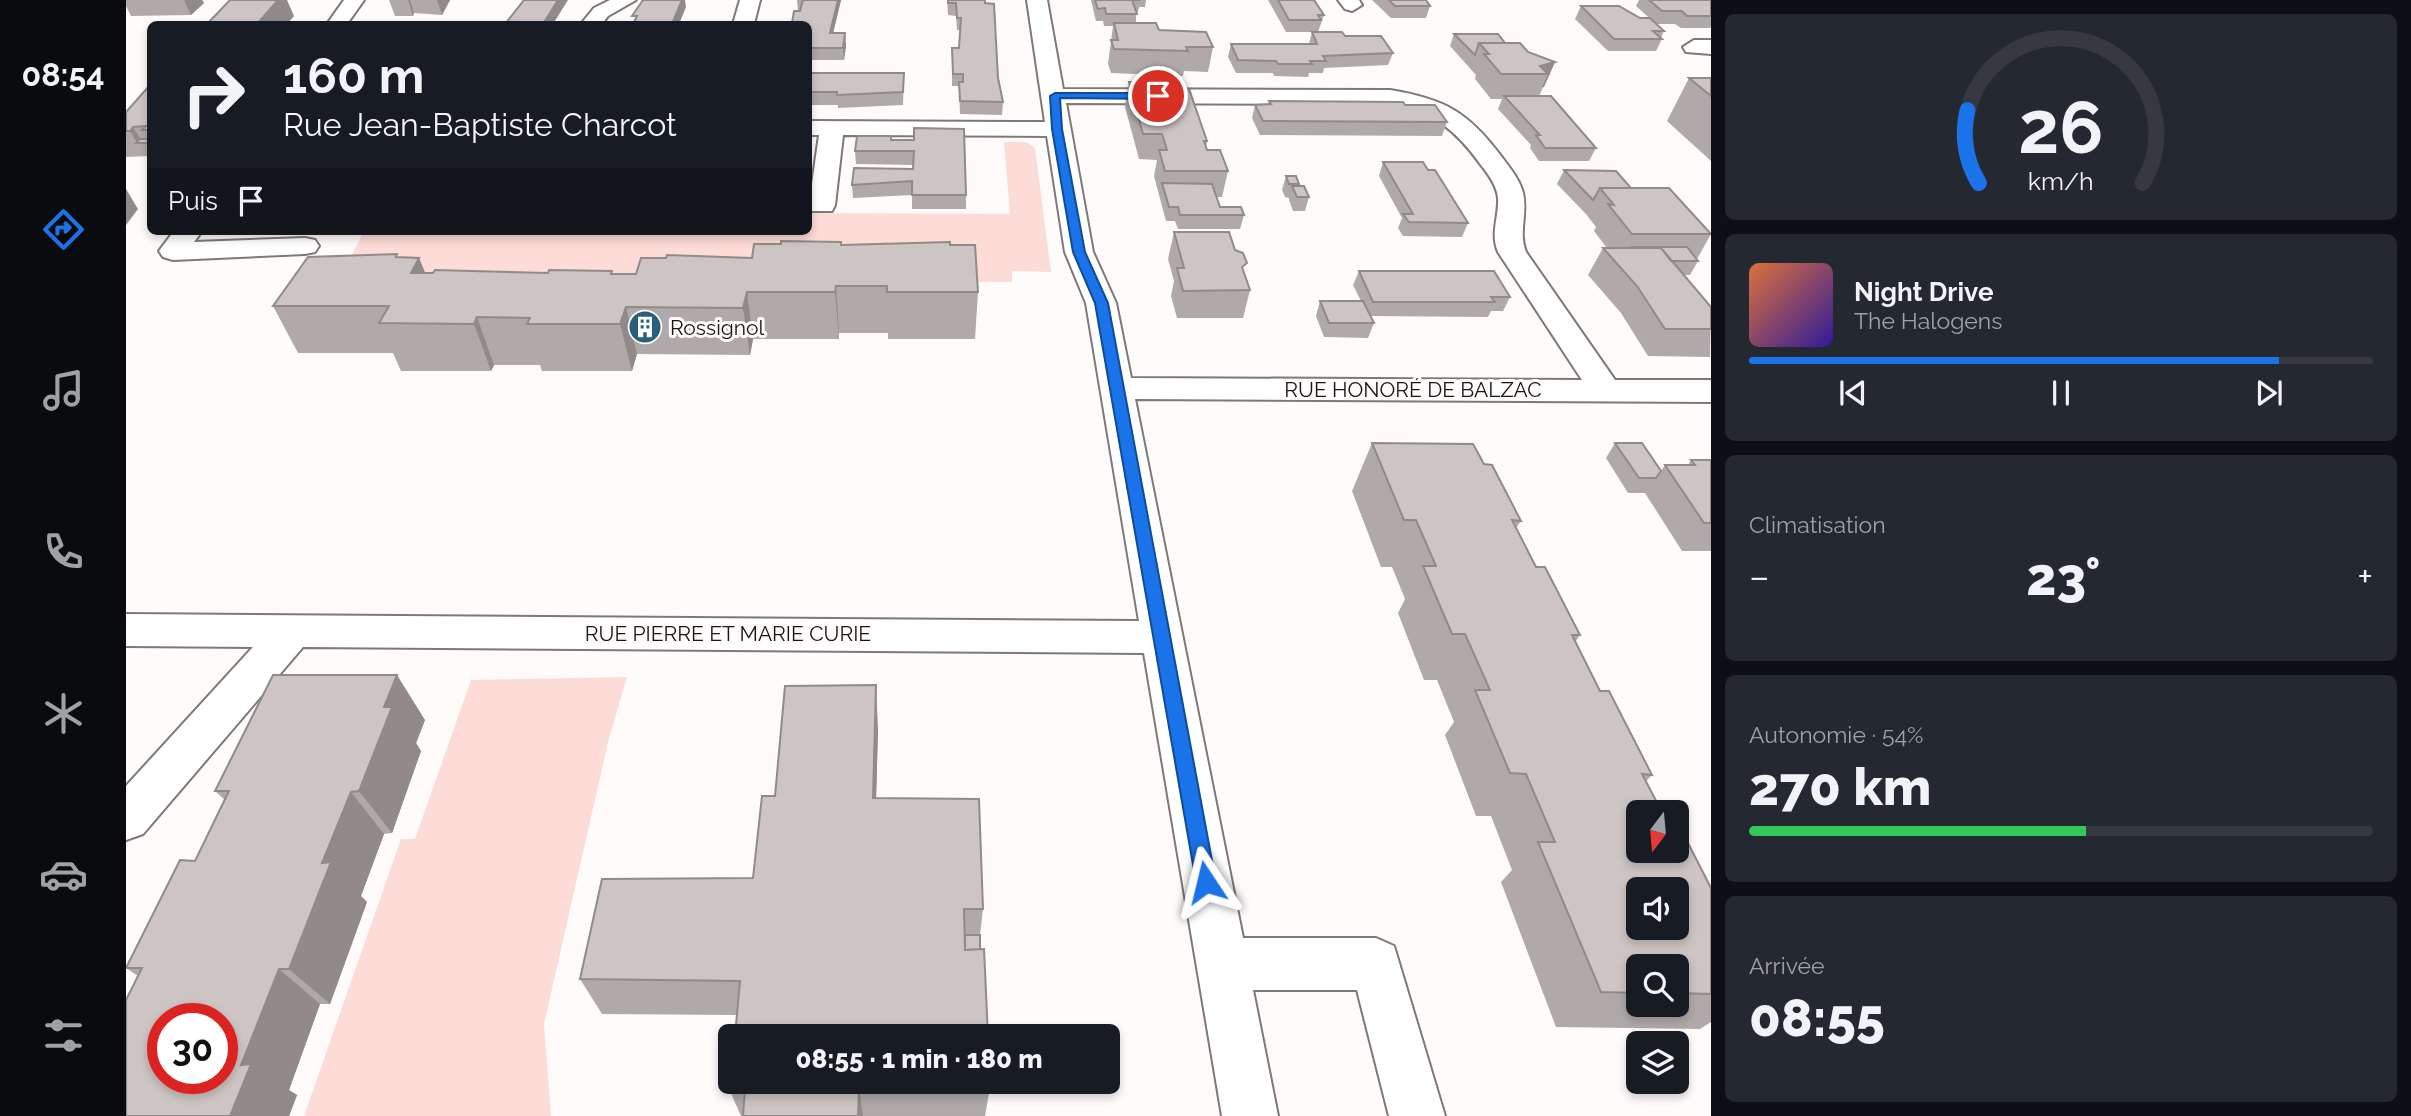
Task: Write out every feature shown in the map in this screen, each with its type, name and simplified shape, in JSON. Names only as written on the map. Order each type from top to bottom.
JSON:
[{"type":"street","points":[[339,21],[355,0]]},
{"type":"street","points":[[594,21],[601,12],[626,0]]},
{"type":"street","points":[[745,21],[750,0]]},
{"type":"street","points":[[1038,0],[1079,252],[1101,303],[1250,1116]]},
{"type":"street","points":[[1055,96],[1390,97],[1427,104],[1454,115],[1472,133],[1508,188],[1511,208],[1505,233],[1512,252],[1605,390]]},
{"type":"street","points":[[822,205],[820,128],[1057,129]]},
{"type":"street","points":[[185,235],[173,251],[304,246]]},
{"type":"street","name":"RUE HONORÉ DE BALZAC","points":[[1115,388],[1711,391]]},
{"type":"street","name":"RUE PIERRE ET MARIE CURIE","points":[[126,630],[1161,637]]},
{"type":"street","points":[[126,819],[294,631]]},
{"type":"street","points":[[1221,964],[1376,964],[1417,1116]]},
{"type":"shaded area","points":[[1004,142],[1026,142],[1035,148],[1051,272],[1012,271],[1012,282],[750,280],[332,293],[362,235],[812,235],[812,213],[1010,214]]},
{"type":"shaded area","points":[[627,677],[608,742],[544,1024],[551,1116],[304,1116],[401,839],[415,839],[471,680]]},
{"type":"building","points":[[230,0],[278,0],[260,21],[210,21]]},
{"type":"building","points":[[524,0],[558,0],[545,21],[508,21]]},
{"type":"building","points":[[643,0],[682,0],[673,21],[634,21],[637,16],[632,16]]},
{"type":"building","points":[[803,0],[838,0],[830,33],[845,33],[843,48],[812,48],[812,21],[792,21],[794,11],[800,11]]},
{"type":"building","points":[[948,0],[985,0],[985,3],[994,4],[998,78],[1003,102],[960,101],[959,82],[963,82],[963,74],[953,74],[952,48],[959,48],[961,18],[957,18],[956,3],[948,3]]},
{"type":"building","points":[[1095,0],[1132,0],[1137,14],[1106,14],[1105,8],[1098,9]]},
{"type":"building","points":[[1278,0],[1314,0],[1324,15],[1318,15],[1321,20],[1289,20]]},
{"type":"building","points":[[1389,0],[1426,0],[1430,6],[1395,6]]},
{"type":"building","points":[[1649,0],[1711,0],[1711,16],[1687,16],[1682,11],[1662,11]]},
{"type":"building","points":[[1581,6],[1619,6],[1640,18],[1650,18],[1664,31],[1653,31],[1662,39],[1614,39]]},
{"type":"building","points":[[1114,23],[1156,23],[1159,30],[1206,32],[1213,47],[1186,47],[1188,51],[1114,49],[1111,40],[1118,40]]},
{"type":"building","points":[[1312,32],[1381,36],[1393,53],[1323,56],[1326,61],[1310,61],[1312,64],[1278,64],[1276,61],[1238,60],[1231,44],[1317,44]]},
{"type":"building","points":[[1454,34],[1498,34],[1505,43],[1479,43],[1475,55]]},
{"type":"building","points":[[1479,43],[1520,43],[1528,52],[1555,62],[1540,66],[1548,74],[1501,74],[1484,54],[1489,54]]},
{"type":"building","points":[[812,73],[904,73],[903,92],[837,95],[837,92],[812,92]]},
{"type":"building","points":[[1689,78],[1711,78],[1711,96]]},
{"type":"building","points":[[1129,82],[1166,82],[1169,89],[1189,89],[1207,141],[1204,141],[1207,150],[1220,150],[1228,171],[1165,171],[1159,150],[1167,150],[1162,134],[1143,134]]},
{"type":"building","points":[[147,88],[147,130],[142,130],[146,126],[133,127],[126,131],[126,112]]},
{"type":"building","points":[[1504,96],[1551,96],[1596,148],[1545,148],[1536,135],[1540,135]]},
{"type":"building","points":[[1269,101],[1403,102],[1405,105],[1435,105],[1447,122],[1263,121],[1255,105],[1271,104]]},
{"type":"building","points":[[914,128],[964,129],[966,195],[912,195],[912,181],[852,185],[854,168],[913,169],[914,151],[855,151],[857,136],[891,136],[891,140],[914,140]]},
{"type":"building","points":[[140,139],[147,139],[147,143],[136,143]]},
{"type":"building","points":[[1383,162],[1423,162],[1428,170],[1435,170],[1468,223],[1409,222],[1403,214],[1413,214]]},
{"type":"building","points":[[1564,170],[1616,171],[1631,188],[1600,188],[1593,200]]},
{"type":"building","points":[[1286,176],[1296,176],[1299,184],[1289,184]]},
{"type":"building","points":[[1162,183],[1212,184],[1220,207],[1241,207],[1244,215],[1180,215],[1178,207],[1169,207]]},
{"type":"building","points":[[1292,186],[1304,186],[1309,197],[1297,197]]},
{"type":"building","points":[[1600,188],[1669,188],[1711,234],[1632,234],[1608,204],[1614,205]]},
{"type":"building","points":[[1174,232],[1229,232],[1235,250],[1243,253],[1247,263],[1242,267],[1250,290],[1183,291],[1177,268],[1184,268]]},
{"type":"building","points":[[781,241],[841,242],[841,245],[950,242],[950,245],[975,245],[978,292],[887,292],[887,286],[836,286],[835,292],[747,292],[743,308],[626,307],[620,324],[527,324],[530,318],[477,317],[474,324],[379,323],[389,306],[273,306],[308,257],[397,254],[396,257],[419,258],[411,273],[433,273],[435,270],[548,273],[549,270],[636,274],[641,258],[666,258],[667,255],[752,258],[754,244],[781,244]]},
{"type":"building","points":[[1633,247],[1687,247],[1698,261],[1671,261],[1661,248]]},
{"type":"building","points":[[1603,248],[1661,248],[1711,307],[1711,329],[1665,329],[1637,286]]},
{"type":"building","points":[[1359,271],[1494,271],[1510,297],[1491,297],[1495,302],[1373,302]]},
{"type":"building","points":[[1320,301],[1363,301],[1374,323],[1329,323]]},
{"type":"building","points":[[1372,443],[1473,444],[1484,464],[1492,465],[1521,521],[1512,520],[1536,567],[1545,567],[1580,635],[1572,635],[1600,691],[1609,691],[1652,775],[1642,774],[1656,800],[1626,800],[1626,863],[1689,863],[1689,845],[1711,888],[1711,994],[1689,993],[1689,954],[1626,954],[1626,993],[1601,992],[1538,842],[1555,842],[1526,774],[1510,773],[1475,690],[1490,690],[1465,634],[1452,634],[1423,566],[1436,566],[1416,520],[1404,520]]},
{"type":"building","points":[[1615,443],[1642,443],[1661,471],[1656,478],[1639,478]]},
{"type":"building","points":[[1691,460],[1711,460],[1711,523],[1704,523],[1665,465],[1695,465]]},
{"type":"building","points":[[273,675],[397,675],[384,707],[392,707],[359,791],[351,792],[322,863],[331,862],[289,969],[279,969],[241,1065],[251,1064],[230,1116],[126,1116],[126,1000],[142,968],[126,968],[180,860],[195,861],[229,791],[215,791]]},
{"type":"building","points":[[876,685],[873,798],[979,799],[983,909],[964,909],[965,950],[984,949],[987,1024],[736,1024],[740,981],[580,979],[602,879],[753,878],[762,796],[775,796],[785,686]]},
{"type":"building","points":[[965,935],[980,935],[980,949],[965,950]]},
{"type":"building","points":[[745,1094],[859,1094],[858,1116],[743,1116]]},
{"type":"place","name":"Rossignol","points":[[645,327]]},
{"type":"route","points":[[1158,96],[1055,96],[1057,129],[1079,252],[1101,303],[1206,882]]}]
